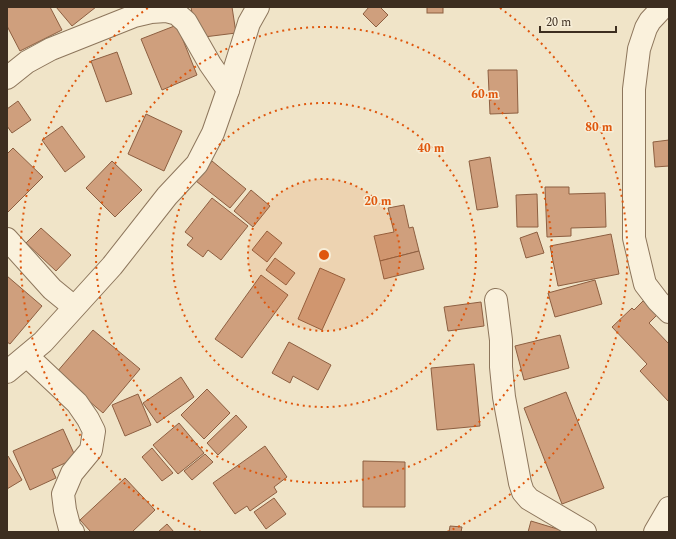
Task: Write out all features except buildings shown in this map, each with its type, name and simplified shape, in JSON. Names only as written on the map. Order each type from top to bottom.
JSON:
[{"type":"street","points":[[7,372],[43,342],[112,266],[167,196],[197,164],[213,133],[249,22],[258,7]]},
{"type":"street","points":[[664,7],[650,20],[639,49],[634,89],[634,238],[645,284],[669,312]]},
{"type":"street","points":[[7,78],[27,62],[51,49],[134,16],[166,10],[176,14],[186,22],[210,64],[228,90]]},
{"type":"street","points":[[7,239],[52,289],[74,308]]},
{"type":"street","points":[[496,300],[501,340],[501,367],[504,397],[523,492],[538,506],[585,532]]},
{"type":"street","points":[[27,356],[77,403],[94,431],[91,450],[72,473],[63,494],[65,510],[73,532]]},
{"type":"street","points":[[656,532],[669,508]]}]
